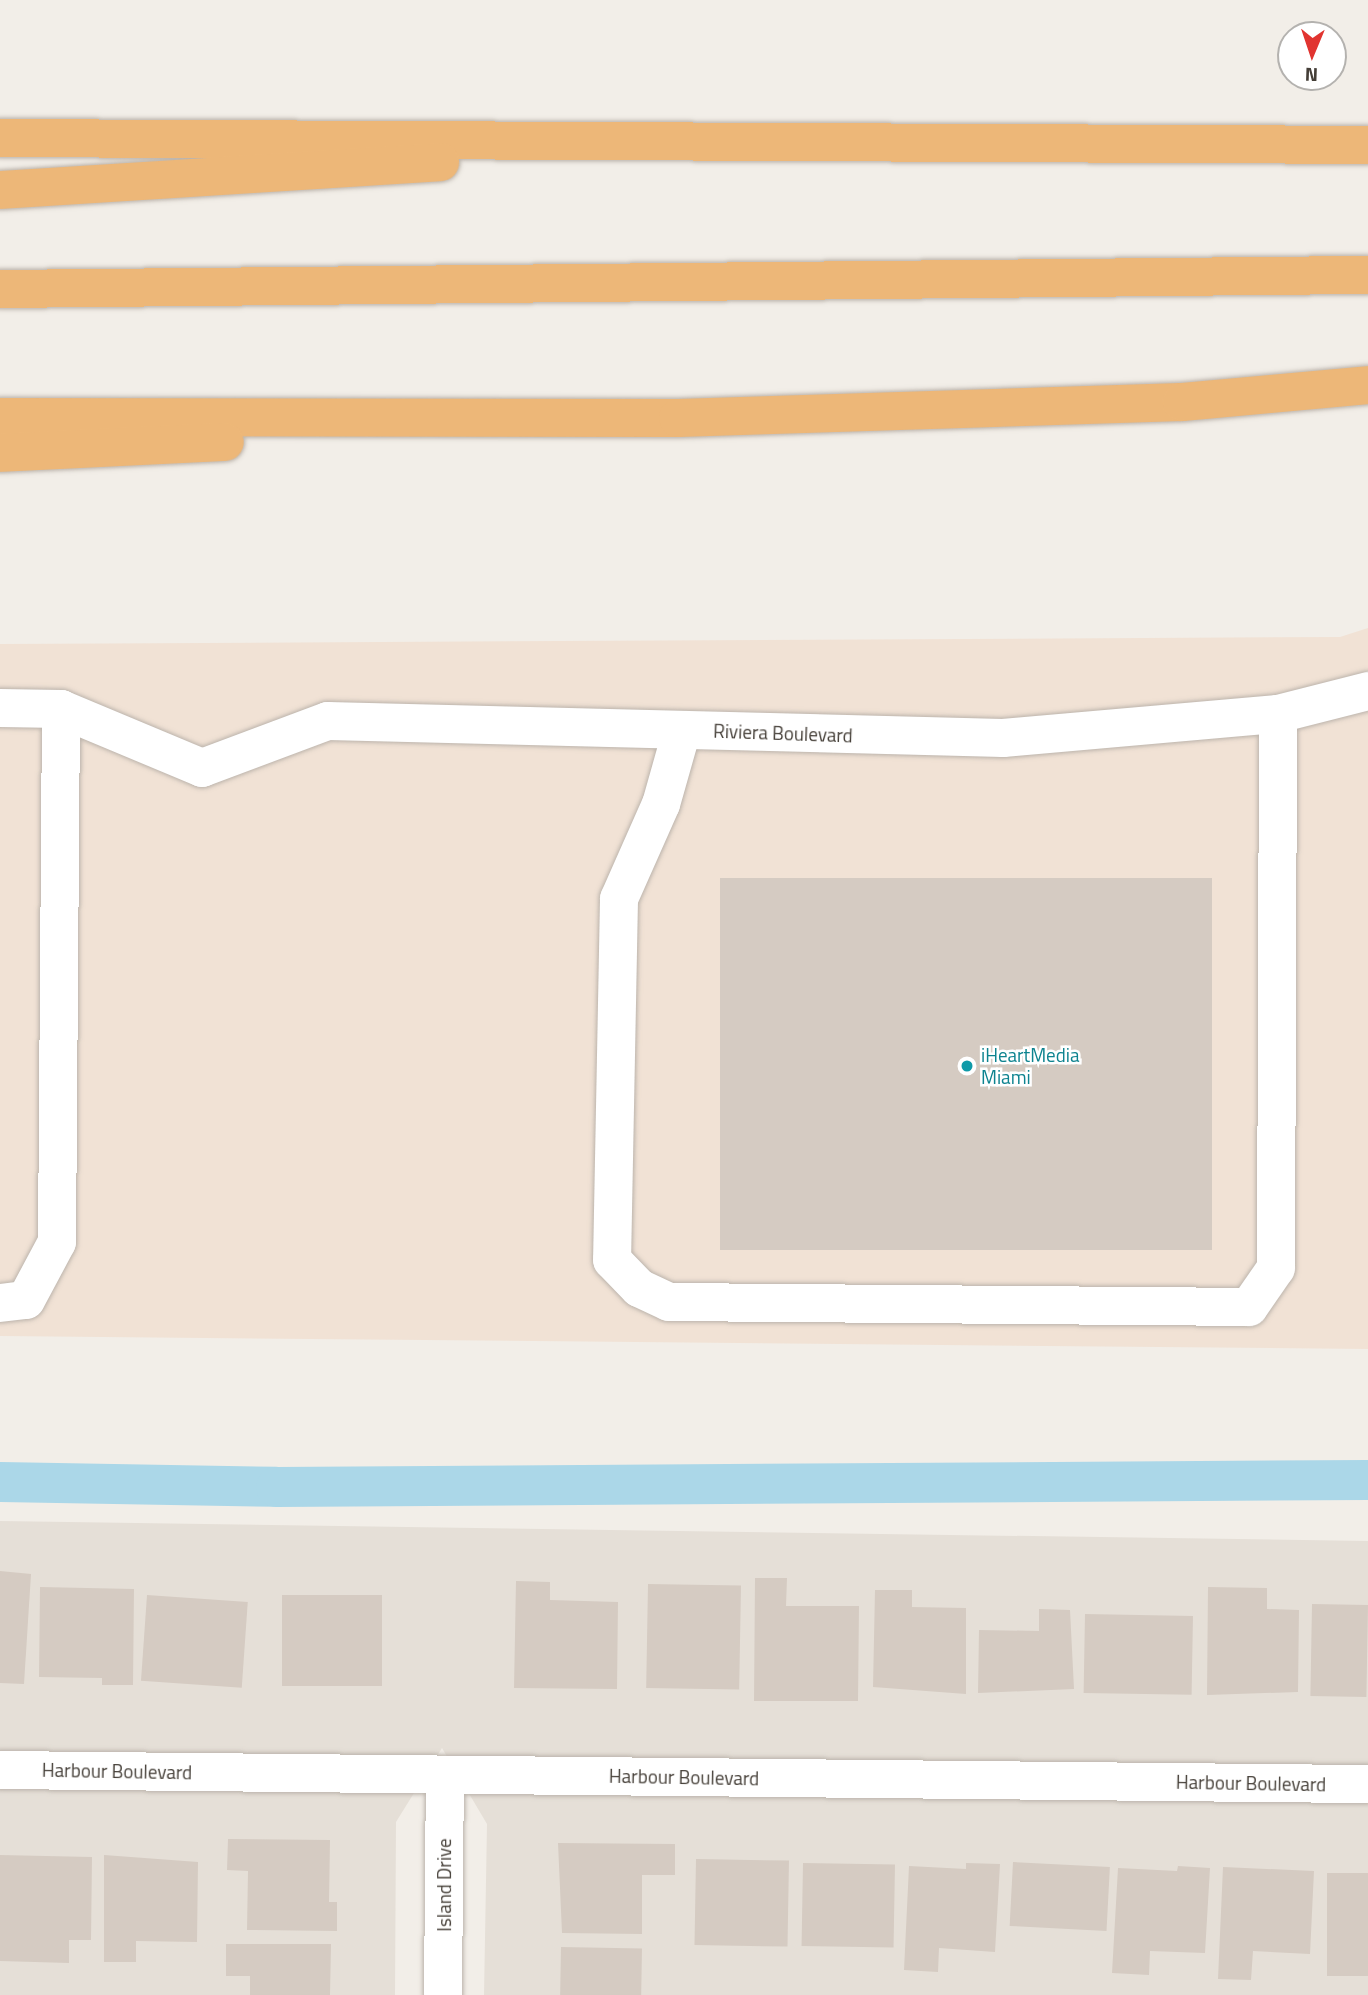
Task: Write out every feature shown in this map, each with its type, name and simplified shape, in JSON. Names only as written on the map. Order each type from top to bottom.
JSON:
[{"type":"highway","points":[[0,138],[742,139],[1368,145]]},
{"type":"highway","points":[[0,190],[742,139]]},
{"type":"highway","points":[[0,289],[1368,275]]},
{"type":"highway","points":[[0,453],[678,418],[1169,403],[1368,385]]},
{"type":"highway","points":[[0,418],[678,418]]},
{"type":"street","name":"Riviera Boulevard","points":[[61,709],[202,768],[328,721],[1003,738],[1278,715],[1368,691]]},
{"type":"street","points":[[0,708],[61,709],[57,1242],[26,1300],[0,1303]]},
{"type":"street","points":[[682,730],[661,804],[619,899],[612,1260],[639,1289],[669,1301],[1249,1307],[1276,1268],[1278,715]]},
{"type":"street","name":"Harbour Boulevard","points":[[0,1770],[1368,1784]]},
{"type":"street","name":"Island Drive","points":[[443,1995],[445,1774]]},
{"type":"shaded area","points":[[1368,628],[1368,1349],[0,1336],[0,644],[1340,637]]},
{"type":"shaded area","points":[[0,1521],[1368,1541],[1368,1995],[484,1995],[487,1824],[442,1748],[396,1822],[395,1995],[0,1995]]},
{"type":"building","name":"iHeartMedia Miami","points":[[720,878],[1212,878],[1212,1250],[720,1250]]},
{"type":"building","points":[[0,1571],[31,1574],[24,1684],[0,1683]]},
{"type":"building","points":[[755,1578],[787,1578],[786,1606],[859,1606],[858,1701],[754,1701]]},
{"type":"building","points":[[516,1581],[550,1582],[550,1600],[618,1602],[617,1689],[514,1688]]},
{"type":"building","points":[[648,1584],[741,1586],[739,1690],[646,1688]]},
{"type":"building","points":[[40,1587],[134,1589],[133,1685],[102,1685],[102,1678],[39,1677]]},
{"type":"building","points":[[1208,1587],[1267,1588],[1267,1609],[1299,1610],[1298,1692],[1207,1695]]},
{"type":"building","points":[[875,1590],[912,1590],[912,1607],[966,1608],[966,1694],[873,1687]]},
{"type":"building","points":[[147,1595],[248,1602],[242,1688],[141,1681]]},
{"type":"building","points":[[282,1595],[382,1595],[382,1686],[282,1686]]},
{"type":"building","points":[[1312,1604],[1368,1605],[1366,1697],[1310,1696]]},
{"type":"building","points":[[1039,1609],[1070,1610],[1074,1689],[978,1693],[979,1630],[1039,1631]]},
{"type":"building","points":[[1085,1614],[1193,1616],[1192,1695],[1084,1693]]},
{"type":"building","points":[[228,1839],[330,1840],[329,1902],[337,1902],[337,1931],[247,1930],[248,1871],[227,1870]]},
{"type":"building","points":[[558,1843],[675,1844],[675,1875],[642,1875],[642,1934],[562,1933]]},
{"type":"building","points":[[0,1855],[92,1857],[91,1940],[69,1940],[69,1963],[0,1961]]},
{"type":"building","points":[[104,1855],[198,1862],[197,1942],[136,1941],[136,1962],[104,1962]]},
{"type":"building","points":[[696,1859],[789,1861],[787,1947],[694,1945]]},
{"type":"building","points":[[1013,1862],[1110,1867],[1107,1931],[1010,1926]]},
{"type":"building","points":[[803,1863],[895,1865],[894,1948],[802,1946]]},
{"type":"building","points":[[966,1863],[1000,1864],[995,1952],[939,1948],[938,1972],[904,1970],[909,1866],[966,1869]]},
{"type":"building","points":[[1178,1866],[1210,1868],[1205,1953],[1150,1951],[1149,1975],[1112,1973],[1118,1868],[1177,1871]]},
{"type":"building","points":[[1223,1867],[1314,1871],[1310,1954],[1253,1951],[1251,1980],[1218,1979]]},
{"type":"building","points":[[1327,1873],[1368,1873],[1368,1976],[1327,1976]]},
{"type":"building","points":[[226,1944],[331,1944],[330,1995],[250,1995],[250,1976],[226,1976]]},
{"type":"building","points":[[561,1947],[642,1948],[641,1995],[560,1995]]},
{"type":"waterway","points":[[0,1482],[276,1487],[1368,1480]]},
{"type":"place","name":"iHeartMedia Miami","points":[[967,1066]]}]
